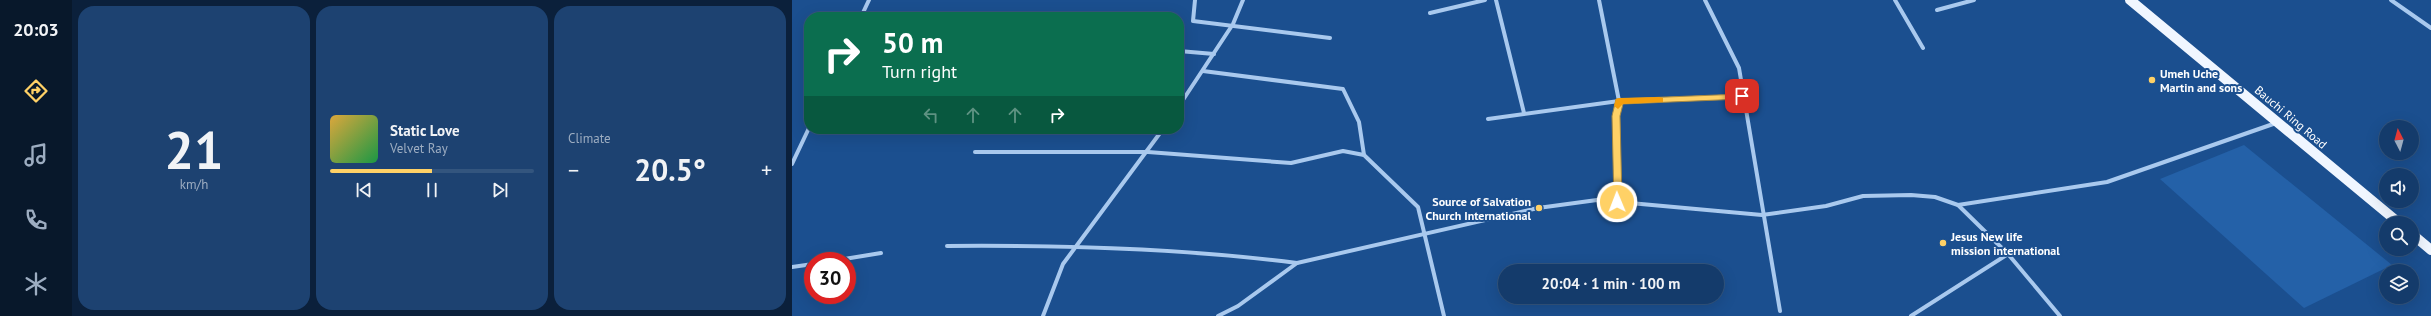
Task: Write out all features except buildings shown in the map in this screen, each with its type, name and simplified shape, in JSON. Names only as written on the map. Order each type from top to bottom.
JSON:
[{"type":"main road","name":"Bauchi Ring Road","points":[[2130,0],[2391,216]]},
{"type":"main road","points":[[2419,240],[2431,250]]},
{"type":"street","points":[[864,12],[870,0]]},
{"type":"street","points":[[1195,0],[1193,21],[1233,24],[1330,38]]},
{"type":"street","points":[[1184,99],[1233,24],[1243,0]]},
{"type":"street","points":[[1430,13],[1485,0]]},
{"type":"street","points":[[1496,0],[1524,113]]},
{"type":"street","points":[[1599,0],[1619,101],[1616,116],[1617,202]]},
{"type":"street","points":[[1705,0],[1739,68],[1742,96],[1762,215],[1780,311]]},
{"type":"street","points":[[1896,0],[1922,48]]},
{"type":"street","points":[[1937,10],[1974,0]]},
{"type":"street","points":[[2391,0],[2431,28]]},
{"type":"street","points":[[1184,51],[1214,54]]},
{"type":"street","points":[[1203,71],[1344,89],[1359,122],[1364,155]]},
{"type":"street","points":[[1488,119],[1619,101],[1742,96]]},
{"type":"street","points":[[1958,205],[2107,182],[2278,123]]},
{"type":"street","points":[[792,164],[806,134]]},
{"type":"street","points":[[1043,316],[1063,264],[1148,152],[1160,134]]},
{"type":"street","points":[[975,152],[1148,152],[1291,163],[1343,151],[1364,155],[1418,207],[1444,316]]},
{"type":"street","points":[[947,246],[1076,245],[1253,256],[1297,263],[1538,208],[1597,200],[1762,215],[1826,206],[1863,196],[1911,195],[1935,197],[1958,205],[2008,254],[2060,316]]},
{"type":"street","points":[[856,257],[881,253]]},
{"type":"street","points":[[1911,316],[2008,254]]},
{"type":"street","points":[[1218,316],[1238,306],[1297,263]]},
{"type":"street","points":[[792,273],[793,267],[804,265]]},
{"type":"shaded area","points":[[2244,145],[2391,264],[2379,264],[2379,271],[2304,308],[2160,179]]},
{"type":"slow traffic","points":[[1618,106],[1619,101],[1659,100]]},
{"type":"place","name":"Umeh Uche Martin and sons","points":[[2152,80]]},
{"type":"place","name":"Source of Salvation Church International","points":[[1539,208]]},
{"type":"place","name":"Jesus New life mission international","points":[[1943,243]]},
{"type":"route","points":[[1617,202],[1616,116],[1619,101],[1742,96]]}]
